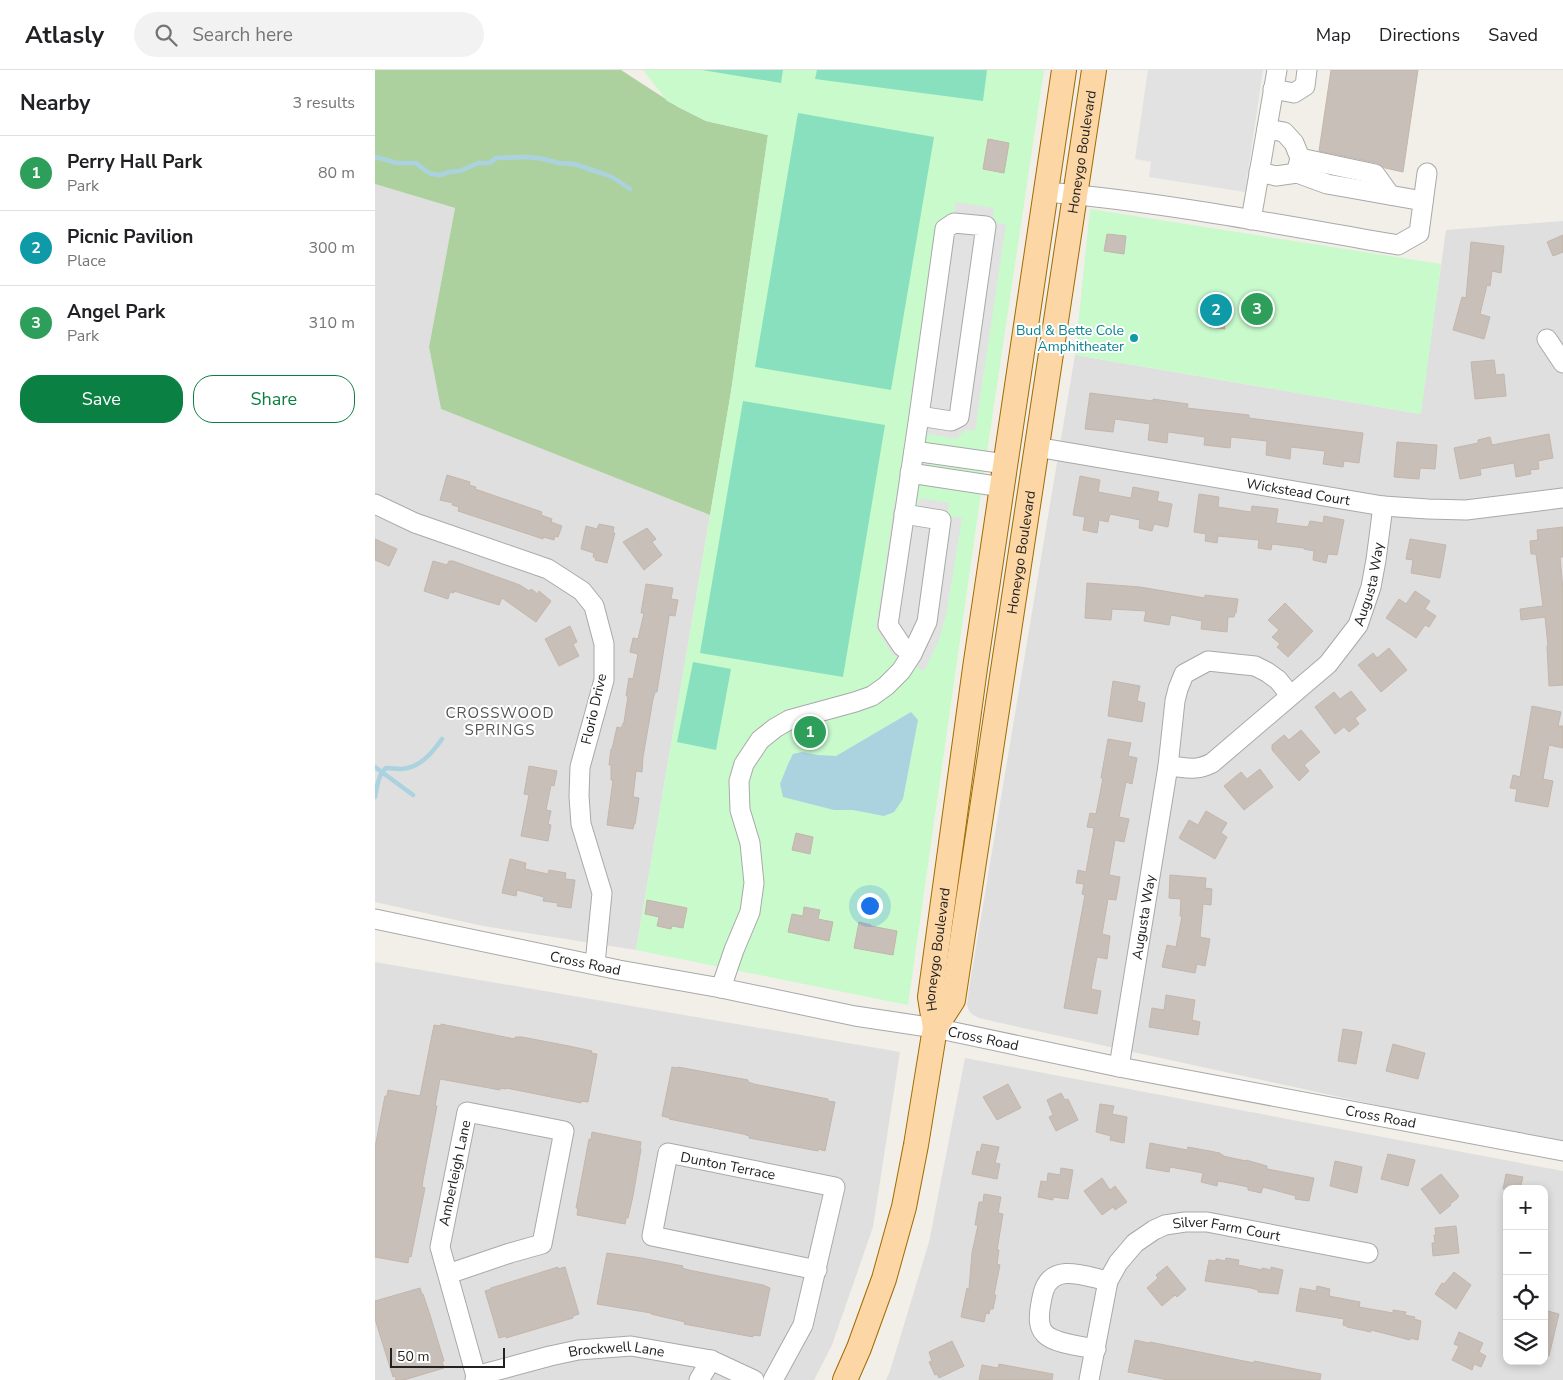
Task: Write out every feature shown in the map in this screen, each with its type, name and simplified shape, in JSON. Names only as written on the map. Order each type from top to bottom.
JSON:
[{"type":"main road","name":"Honeygo Boulevard","points":[[845,1380],[859,1348],[884,1279],[904,1207],[916,1144],[935,1028],[931,996],[975,668],[1064,70]]},
{"type":"main road","name":"Honeygo Boulevard","points":[[935,1028],[953,1000],[1094,70]]},
{"type":"street","points":[[1251,220],[1277,70]]},
{"type":"street","points":[[1273,89],[1294,93],[1305,86],[1307,70]]},
{"type":"street","points":[[1267,129],[1284,132],[1294,143],[1298,166],[1327,184],[1423,201]]},
{"type":"street","points":[[1259,172],[1276,176],[1298,166]]},
{"type":"street","points":[[1045,192],[1074,194],[1251,220],[1398,245],[1419,233],[1427,173]]},
{"type":"street","points":[[912,654],[902,646],[888,625],[945,229],[954,223],[986,226],[959,417],[951,420],[919,416]]},
{"type":"street","points":[[1547,338],[1563,363]]},
{"type":"street","name":"Wickstead Court","points":[[1036,447],[1383,506],[1466,510],[1563,498]]},
{"type":"street","points":[[914,451],[1005,464]]},
{"type":"street","points":[[910,473],[1002,487]]},
{"type":"street","name":"Florio Drive","points":[[375,504],[415,523],[548,569],[582,591],[593,606],[604,644],[604,680],[580,767],[579,796],[581,824],[602,893],[595,964]]},
{"type":"street","name":"Augusta Way","points":[[1168,766],[1188,769],[1201,768],[1211,763],[1328,664],[1358,625],[1371,587],[1383,506]]},
{"type":"street","points":[[721,988],[733,950],[750,912],[754,883],[751,843],[740,810],[739,781],[744,764],[760,740],[789,720],[855,702],[872,696],[886,686],[901,670],[912,654],[927,622],[941,520],[904,514]]},
{"type":"street","name":"Augusta Way","points":[[1119,1067],[1168,766],[1175,701],[1184,674],[1208,661],[1255,666],[1278,680],[1290,695]]},
{"type":"street","name":"Cross Road","points":[[375,918],[619,970],[721,988],[861,1017],[935,1028],[1119,1067],[1563,1152]]},
{"type":"street","name":"Amberleigh Lane","points":[[449,1274],[542,1244],[563,1131],[467,1112],[440,1247],[449,1274],[476,1378]]},
{"type":"street","name":"Dunton Terrace","points":[[773,1380],[803,1324],[817,1270],[835,1187],[668,1154],[652,1236],[817,1270]]},
{"type":"street","name":"Silver Farm Court","points":[[1089,1380],[1108,1281],[1118,1263],[1135,1243],[1154,1230],[1165,1225],[1185,1222],[1207,1222],[1367,1253]]},
{"type":"street","points":[[1096,1349],[1053,1340],[1043,1333],[1039,1320],[1043,1290],[1049,1280],[1059,1274],[1070,1274],[1108,1281]]},
{"type":"street","name":"Brockwell Lane","points":[[476,1378],[520,1373],[550,1356],[578,1350],[631,1346],[711,1360],[754,1380]]},
{"type":"street","points":[[699,1380],[711,1360]]},
{"type":"shaded area","points":[[1148,70],[1263,70],[1245,192],[1149,177],[1151,162],[1135,159]]},
{"type":"shaded area","name":"CROSSWOOD SPRINGS","points":[[375,184],[455,208],[429,347],[441,409],[710,515],[636,950],[483,926],[375,902]]},
{"type":"shaded area","points":[[956,202],[993,208],[994,221],[1006,225],[975,431],[965,430],[956,439],[907,430],[938,225],[954,216]]},
{"type":"shaded area","points":[[1563,221],[1563,1141],[1454,1122],[1005,1024],[973,1015],[967,1005],[968,995],[1075,355],[1420,414],[1446,230]]},
{"type":"shaded area","points":[[920,498],[949,503],[947,516],[962,518],[947,610],[939,640],[924,671],[893,655],[876,628],[895,501],[917,508]]},
{"type":"shaded area","points":[[375,962],[900,1052],[873,1227],[832,1345],[814,1380],[375,1380]]},
{"type":"shaded area","points":[[965,1058],[1563,1171],[1563,1380],[886,1380],[929,1242]]},
{"type":"green space","points":[[375,70],[621,70],[678,107],[706,121],[768,135],[731,392],[710,515],[441,409],[429,347],[455,208],[375,184]]},
{"type":"green space","points":[[643,70],[1044,70],[908,1005],[636,950],[731,392],[768,135],[706,121],[667,101]]},
{"type":"green space","points":[[702,70],[783,70],[781,83]]},
{"type":"green space","points":[[817,70],[987,70],[983,101],[815,79]]},
{"type":"green space","points":[[798,113],[934,137],[891,390],[755,367]]},
{"type":"green space","points":[[1090,209],[1441,264],[1421,414],[1075,355]]},
{"type":"green space","points":[[743,401],[885,425],[843,677],[700,653]]},
{"type":"green space","points":[[693,662],[731,669],[716,750],[677,742]]},
{"type":"water","points":[[911,712],[918,720],[903,799],[894,812],[884,816],[853,810],[834,810],[783,797],[780,784],[793,754],[802,752],[836,756]]},
{"type":"building","points":[[1331,70],[1418,70],[1403,172],[1385,168],[1377,163],[1319,151]]},
{"type":"building","points":[[988,139],[1009,143],[1004,173],[983,169]]},
{"type":"building","points":[[1107,234],[1126,236],[1124,254],[1104,251]]},
{"type":"building","points":[[1563,235],[1563,252],[1553,256],[1547,242]]},
{"type":"building","points":[[1471,242],[1504,246],[1501,273],[1492,271],[1490,286],[1487,285],[1480,314],[1490,317],[1484,339],[1453,330],[1462,297],[1466,298]]},
{"type":"building","points":[[1217,297],[1226,299],[1231,306],[1230,316],[1223,320],[1225,329],[1210,327],[1201,314],[1204,299],[1209,302]]},
{"type":"building","points":[[1494,360],[1496,375],[1504,374],[1506,396],[1475,399],[1471,362]]},
{"type":"building","points":[[1090,393],[1188,404],[1187,408],[1249,415],[1249,418],[1363,433],[1359,463],[1344,461],[1343,467],[1323,464],[1325,451],[1291,447],[1290,459],[1266,455],[1267,441],[1231,437],[1230,448],[1204,445],[1205,437],[1168,432],[1167,443],[1148,440],[1150,424],[1115,419],[1113,432],[1085,429]]},
{"type":"building","points":[[1549,434],[1553,458],[1538,461],[1539,469],[1530,470],[1531,474],[1516,477],[1514,463],[1480,469],[1481,475],[1460,479],[1454,448],[1478,443],[1478,440],[1490,437],[1492,445]]},
{"type":"building","points":[[1397,442],[1437,445],[1435,469],[1420,468],[1419,479],[1394,477]]},
{"type":"building","points":[[447,475],[470,482],[469,485],[476,487],[475,489],[542,512],[541,515],[552,519],[551,522],[562,526],[558,537],[555,536],[554,540],[543,537],[543,539],[458,511],[459,507],[452,505],[453,503],[440,500]]},
{"type":"building","points":[[1080,476],[1100,480],[1098,492],[1131,498],[1133,487],[1159,492],[1157,501],[1172,504],[1168,527],[1154,524],[1152,531],[1139,528],[1140,520],[1110,514],[1108,522],[1099,520],[1097,533],[1083,530],[1085,517],[1073,515]]},
{"type":"building","points":[[1199,494],[1219,497],[1218,507],[1251,512],[1252,506],[1278,509],[1276,523],[1308,527],[1310,521],[1323,523],[1324,516],[1344,520],[1337,555],[1328,554],[1326,563],[1313,560],[1314,551],[1304,548],[1272,544],[1271,550],[1258,548],[1259,540],[1218,536],[1217,543],[1205,541],[1206,534],[1194,532]]},
{"type":"building","points":[[599,524],[614,527],[613,533],[615,533],[607,563],[595,560],[596,558],[593,557],[594,553],[581,549],[586,526],[597,529]]},
{"type":"building","points":[[1563,527],[1563,557],[1560,557],[1563,590],[1563,685],[1549,686],[1545,617],[1521,620],[1520,609],[1543,606],[1536,554],[1531,554],[1530,541],[1538,540],[1537,530]]},
{"type":"building","points":[[647,528],[656,539],[652,542],[662,555],[644,570],[623,542]]},
{"type":"building","points":[[375,539],[397,549],[389,566],[375,560]]},
{"type":"building","points":[[1410,539],[1446,545],[1440,578],[1411,573],[1413,560],[1406,559]]},
{"type":"building","points":[[433,561],[447,565],[449,561],[453,561],[520,585],[529,591],[531,589],[538,594],[539,591],[551,601],[536,622],[502,598],[499,605],[454,591],[454,593],[450,592],[448,599],[424,591]]},
{"type":"building","points":[[1087,583],[1140,587],[1205,598],[1205,595],[1238,599],[1236,613],[1234,617],[1228,617],[1227,632],[1201,629],[1202,621],[1171,615],[1169,625],[1144,621],[1146,611],[1112,609],[1111,620],[1085,618]]},
{"type":"building","points":[[646,584],[673,588],[671,599],[678,600],[675,616],[669,615],[657,692],[655,692],[653,699],[643,757],[642,772],[636,771],[633,797],[639,798],[633,829],[607,825],[613,780],[611,780],[611,765],[609,765],[617,727],[621,728],[624,722],[629,678],[633,679],[638,654],[630,652],[633,638],[638,639],[644,613],[641,613]]},
{"type":"building","points":[[1415,591],[1430,601],[1425,609],[1436,616],[1429,627],[1425,625],[1416,638],[1386,618],[1399,599],[1406,604]]},
{"type":"building","points":[[1285,603],[1313,631],[1288,657],[1277,647],[1280,644],[1272,637],[1279,630],[1268,620]]},
{"type":"building","points":[[570,626],[577,642],[573,644],[579,656],[559,666],[545,639]]},
{"type":"building","points":[[1389,648],[1407,670],[1381,692],[1358,665],[1373,653],[1377,658]]},
{"type":"building","points":[[1113,681],[1140,686],[1137,701],[1145,703],[1142,722],[1108,716]]},
{"type":"building","points":[[1351,691],[1366,710],[1355,718],[1359,724],[1349,732],[1344,727],[1335,734],[1315,707],[1334,692],[1340,699]]},
{"type":"building","points":[[1532,706],[1561,712],[1558,726],[1563,726],[1563,748],[1549,745],[1543,779],[1553,781],[1548,807],[1515,801],[1517,789],[1510,788],[1513,775],[1520,777]]},
{"type":"building","points":[[1301,730],[1320,752],[1304,765],[1309,771],[1299,781],[1272,750],[1272,745],[1284,735],[1289,740]]},
{"type":"building","points":[[1108,739],[1131,743],[1128,756],[1137,758],[1132,784],[1126,782],[1119,817],[1129,819],[1124,842],[1115,840],[1109,875],[1120,877],[1116,900],[1108,899],[1102,934],[1110,936],[1107,959],[1097,957],[1091,989],[1101,991],[1097,1014],[1064,1008],[1085,895],[1082,894],[1084,884],[1076,883],[1078,870],[1086,872],[1094,828],[1087,827],[1090,813],[1096,814]]},
{"type":"building","points":[[529,766],[557,771],[554,786],[551,785],[546,810],[551,811],[548,824],[551,825],[548,841],[521,836],[529,795],[524,794]]},
{"type":"building","points":[[1260,769],[1273,787],[1244,810],[1224,786],[1241,772],[1247,779]]},
{"type":"building","points":[[1206,811],[1227,823],[1221,833],[1227,837],[1215,859],[1179,838],[1189,820],[1198,825]]},
{"type":"building","points":[[796,833],[813,837],[810,854],[792,850]]},
{"type":"building","points":[[510,859],[526,863],[525,869],[548,874],[549,870],[566,873],[565,879],[575,880],[571,908],[557,906],[558,903],[543,901],[544,897],[517,890],[516,896],[502,893]]},
{"type":"building","points":[[1170,875],[1206,878],[1205,888],[1212,889],[1211,905],[1203,904],[1200,937],[1210,939],[1205,966],[1197,964],[1195,973],[1162,967],[1167,945],[1176,947],[1182,916],[1180,916],[1181,899],[1169,898]]},
{"type":"building","points":[[647,900],[687,908],[683,928],[672,926],[671,929],[657,926],[659,917],[645,914]]},
{"type":"building","points":[[804,907],[820,910],[818,919],[833,922],[829,941],[788,932],[792,914],[803,916]]},
{"type":"building","points":[[859,922],[897,931],[893,955],[854,948]]},
{"type":"building","points":[[1166,995],[1195,1000],[1192,1020],[1200,1022],[1198,1035],[1149,1027],[1152,1008],[1164,1010]]},
{"type":"building","points":[[441,1024],[515,1039],[515,1037],[522,1037],[592,1051],[591,1053],[597,1054],[588,1102],[581,1101],[581,1103],[506,1088],[500,1088],[500,1090],[440,1079],[422,1187],[425,1188],[411,1257],[409,1256],[408,1263],[375,1257],[375,1147],[385,1096],[387,1096],[388,1090],[420,1096],[434,1025],[441,1026]]},
{"type":"building","points":[[1343,1029],[1362,1032],[1356,1064],[1338,1061]]},
{"type":"building","points":[[1393,1044],[1425,1053],[1418,1079],[1386,1071]]},
{"type":"building","points":[[672,1067],[748,1080],[748,1082],[754,1084],[835,1102],[825,1151],[749,1138],[749,1136],[743,1134],[662,1116]]},
{"type":"building","points":[[1008,1084],[1021,1108],[997,1120],[983,1097]]},
{"type":"building","points":[[1061,1093],[1065,1100],[1068,1099],[1078,1120],[1056,1131],[1049,1117],[1053,1115],[1047,1100]]},
{"type":"building","points":[[1100,1104],[1114,1106],[1112,1114],[1127,1117],[1124,1143],[1110,1140],[1111,1136],[1096,1132]]},
{"type":"building","points":[[592,1132],[641,1142],[633,1196],[625,1224],[577,1215],[578,1208],[576,1208]]},
{"type":"building","points":[[1150,1143],[1187,1150],[1188,1147],[1220,1153],[1223,1156],[1267,1166],[1267,1169],[1314,1178],[1309,1201],[1295,1199],[1296,1196],[1263,1187],[1261,1193],[1248,1190],[1248,1187],[1218,1181],[1217,1186],[1201,1182],[1203,1173],[1170,1167],[1169,1172],[1146,1168]]},
{"type":"building","points":[[982,1144],[999,1147],[995,1163],[1000,1164],[997,1179],[972,1174],[977,1151],[980,1152]]},
{"type":"building","points":[[1388,1154],[1415,1160],[1408,1186],[1381,1179]]},
{"type":"building","points":[[1335,1161],[1362,1167],[1357,1193],[1330,1186]]},
{"type":"building","points":[[1061,1168],[1073,1170],[1068,1199],[1053,1197],[1053,1200],[1038,1197],[1041,1181],[1047,1182],[1048,1173],[1060,1175]]},
{"type":"building","points":[[1441,1174],[1459,1196],[1440,1214],[1421,1189]]},
{"type":"building","points":[[1506,1174],[1523,1177],[1521,1185],[1504,1185]]},
{"type":"building","points":[[1102,1178],[1110,1190],[1115,1186],[1127,1202],[1115,1210],[1113,1207],[1102,1215],[1084,1191]]},
{"type":"building","points":[[984,1194],[1001,1197],[998,1213],[1003,1214],[997,1250],[999,1250],[997,1264],[1000,1265],[994,1295],[996,1295],[993,1309],[990,1309],[989,1314],[986,1313],[984,1322],[961,1317],[967,1288],[969,1289],[972,1253],[978,1225],[975,1225],[979,1202],[983,1202]]},
{"type":"building","points":[[1456,1226],[1459,1253],[1433,1256],[1432,1243],[1435,1243],[1435,1228]]},
{"type":"building","points":[[607,1253],[683,1266],[682,1268],[689,1270],[770,1288],[760,1336],[753,1335],[753,1337],[684,1324],[685,1322],[651,1313],[597,1304]]},
{"type":"building","points":[[1226,1258],[1239,1260],[1238,1265],[1262,1270],[1262,1268],[1271,1270],[1271,1267],[1283,1270],[1278,1294],[1258,1292],[1258,1290],[1251,1288],[1205,1281],[1209,1260],[1225,1261]]},
{"type":"building","points":[[1167,1266],[1186,1289],[1162,1306],[1147,1288],[1158,1278],[1156,1275]]},
{"type":"building","points":[[558,1267],[558,1269],[565,1267],[579,1314],[573,1316],[573,1318],[506,1338],[506,1336],[499,1338],[485,1291]]},
{"type":"building","points":[[1454,1272],[1471,1285],[1456,1309],[1435,1294],[1442,1283],[1444,1284]]},
{"type":"building","points":[[1317,1286],[1330,1289],[1329,1296],[1360,1302],[1359,1307],[1393,1313],[1393,1310],[1406,1312],[1405,1315],[1415,1317],[1414,1319],[1421,1321],[1418,1340],[1347,1327],[1343,1325],[1344,1319],[1296,1311],[1300,1288],[1316,1291]]},
{"type":"building","points":[[420,1288],[444,1361],[442,1361],[444,1368],[404,1380],[396,1380],[395,1376],[393,1377],[375,1319],[375,1301]]},
{"type":"building","points":[[1548,1311],[1559,1314],[1548,1356]]},
{"type":"building","points":[[1459,1332],[1483,1343],[1479,1352],[1486,1356],[1481,1367],[1474,1364],[1472,1370],[1452,1360],[1459,1346],[1454,1344]]},
{"type":"building","points":[[1135,1340],[1321,1374],[1320,1380],[1168,1380],[1128,1372]]},
{"type":"building","points":[[952,1341],[964,1366],[939,1378],[937,1374],[935,1375],[929,1362],[932,1361],[929,1352]]},
{"type":"building","points":[[999,1364],[1053,1374],[1052,1380],[979,1380],[982,1365],[998,1368]]},
{"type":"waterway","points":[[375,157],[397,163],[416,163],[426,171],[440,175],[460,171],[478,163],[490,163],[496,158],[528,157],[544,159],[574,164],[601,173],[612,177],[630,189]]},
{"type":"waterway","points":[[375,797],[377,785],[386,768],[408,768],[420,763],[442,739]]},
{"type":"waterway","points":[[375,767],[413,795]]},
{"type":"place","name":"Angel Park","points":[[1257,309]]},
{"type":"place","name":"Picnic Pavilion","points":[[1216,310]]},
{"type":"place","name":"Bud & Bette Cole Amphitheater","points":[[1134,338]]},
{"type":"place","name":"Perry Hall Park","points":[[810,732]]},
{"type":"district","name":"CROSSWOOD SPRINGS","points":[[500,722]]}]
